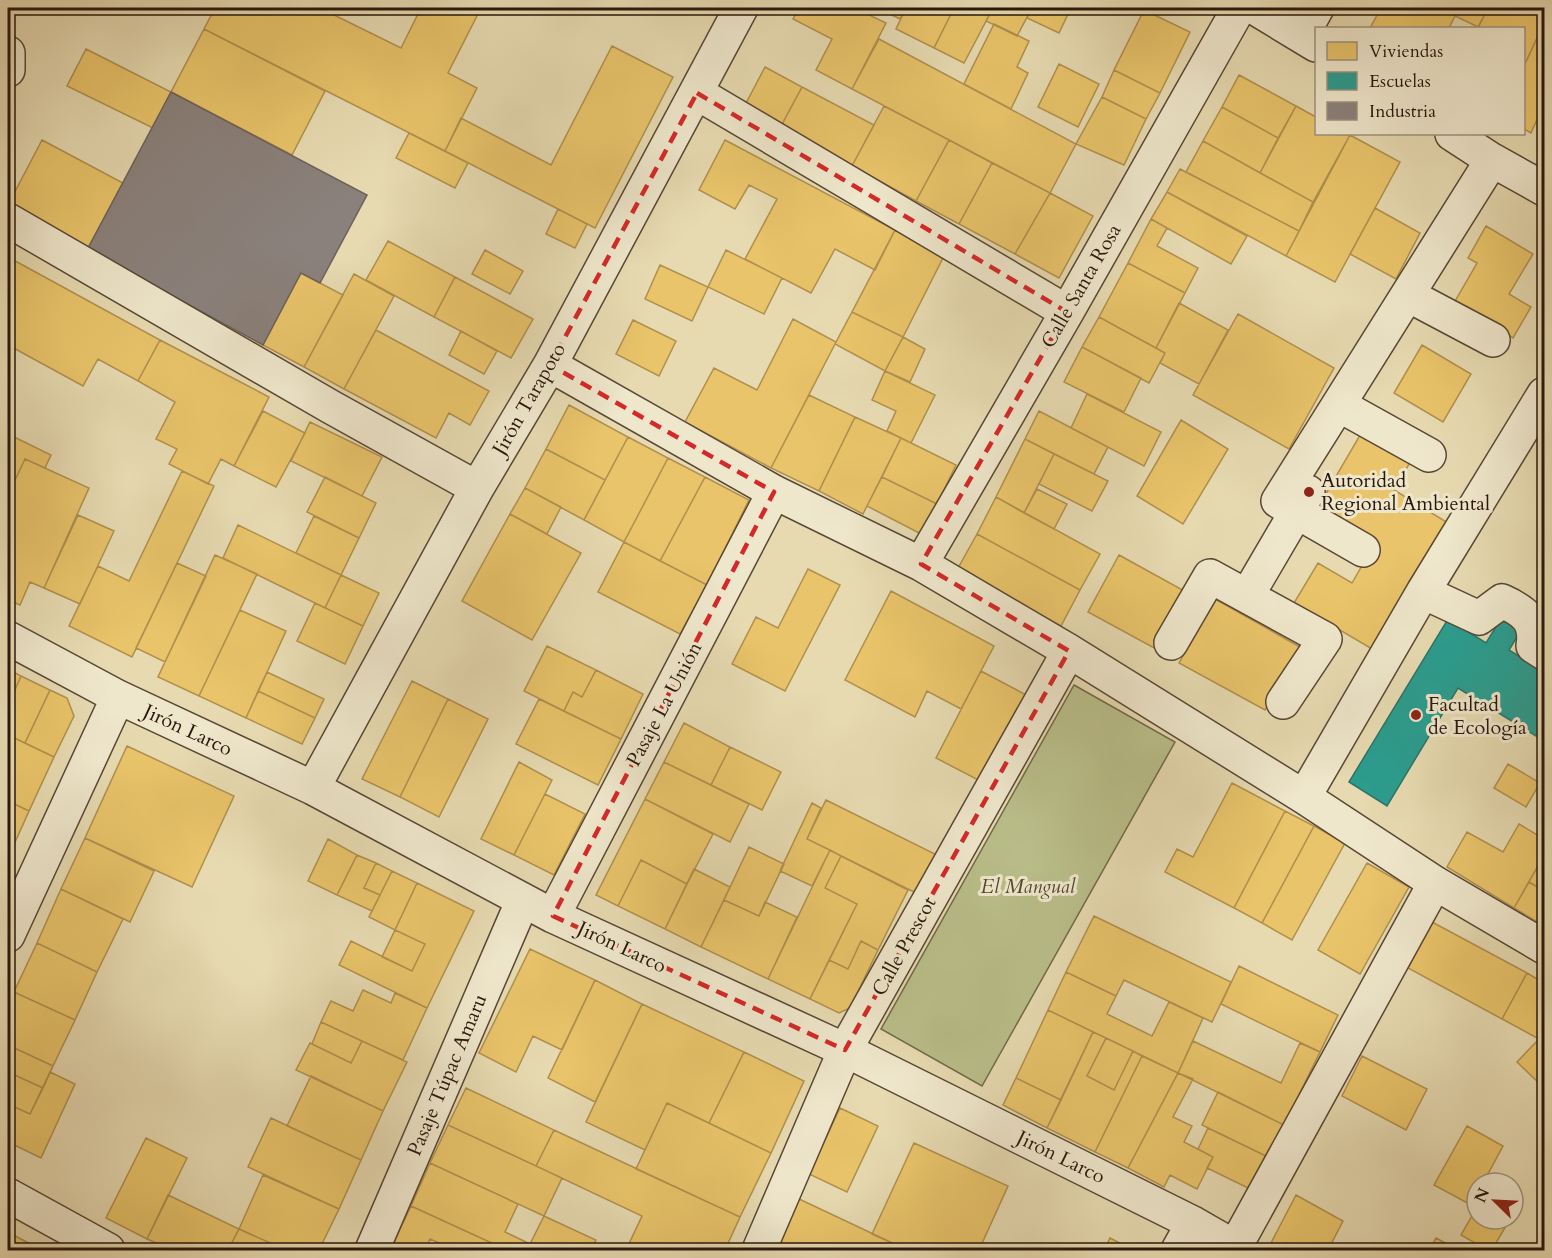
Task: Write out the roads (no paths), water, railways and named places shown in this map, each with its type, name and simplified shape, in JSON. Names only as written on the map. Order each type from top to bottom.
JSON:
[{"type":"street","name":"Jirón Tarapoto","points":[[313,788],[477,488],[550,366],[741,8]]},
{"type":"street","name":"Calle Santa Rosa","points":[[921,564],[1239,8]]},
{"type":"street","points":[[1255,8],[1309,40],[1317,8]]},
{"type":"street","points":[[8,53],[8,70]]},
{"type":"street","points":[[697,93],[1067,312]]},
{"type":"street","points":[[1454,135],[1492,160],[1545,189]]},
{"type":"street","points":[[1247,596],[1288,506],[1415,299],[1492,160]]},
{"type":"street","points":[[8,220],[331,407],[477,488]]},
{"type":"street","points":[[1415,299],[1459,244],[1468,249]]},
{"type":"street","points":[[1415,299],[1493,340]]},
{"type":"street","points":[[550,366],[774,492],[921,564],[1069,651],[1304,797],[1435,884],[1545,947]]},
{"type":"street","points":[[1304,797],[1423,592],[1545,394]]},
{"type":"street","points":[[1346,409],[1429,455]]},
{"type":"street","name":"Pasaje La Unión","points":[[553,916],[774,492]]},
{"type":"street","points":[[1288,506],[1363,550]]},
{"type":"street","points":[[1171,643],[1210,576],[1325,639],[1283,702]]},
{"type":"street","points":[[1423,592],[1479,618],[1502,601],[1518,608],[1532,623],[1535,634],[1533,646],[1545,653]]},
{"type":"street","name":"Jirón Larco","points":[[8,638],[118,697],[313,788],[553,916],[845,1050],[1185,1237],[1238,1249]]},
{"type":"street","name":"Calle Prescot","points":[[759,1251],[845,1050],[1069,651]]},
{"type":"street","points":[[8,935],[118,697]]},
{"type":"street","points":[[1238,1249],[1435,884]]},
{"type":"street","name":"Pasaje Túpac Amaru","points":[[372,1251],[523,900]]},
{"type":"street","points":[[8,1195],[104,1250]]},
{"type":"place","name":"Autoridad Regional Ambiental","points":[[1309,492]]},
{"type":"place","name":"Facultad de Ecología","points":[[1416,715]]},
{"type":"park label","name":"El Mangual","points":[[1028,886]]}]
